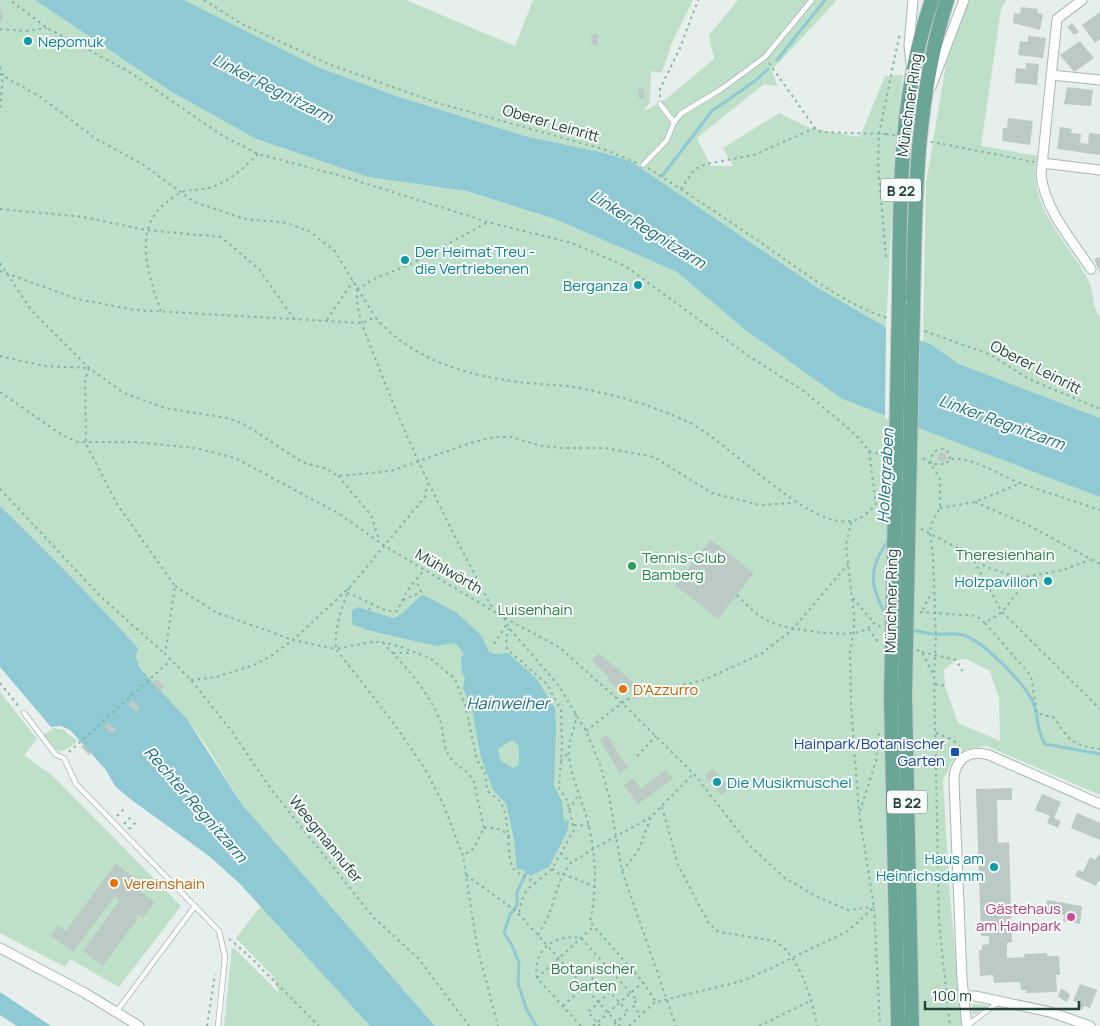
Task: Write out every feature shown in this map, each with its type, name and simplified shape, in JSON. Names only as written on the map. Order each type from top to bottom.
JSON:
[{"type":"main road","name":"Münchner Ring","points":[[898,1026],[899,301],[902,148],[912,79],[932,0]]},
{"type":"main road","name":"Münchner Ring","points":[[912,1026],[898,696],[913,307],[915,194],[920,118],[927,74],[947,0]]},
{"type":"street","points":[[912,79],[909,45],[914,0]]},
{"type":"street","points":[[920,118],[964,0]]},
{"type":"street","points":[[1082,0],[1057,19],[1042,163],[1043,190],[1091,269]]},
{"type":"street","points":[[1051,75],[1100,80]]},
{"type":"street","points":[[1042,163],[1100,170]]},
{"type":"street","points":[[966,1026],[963,996],[954,781],[956,767],[964,757],[979,752],[1100,804]]},
{"type":"street","points":[[0,948],[85,992],[139,1026]]},
{"type":"street","points":[[963,996],[975,996],[1050,1012],[1090,1026]]},
{"type":"lane","points":[[643,165],[667,140],[674,122],[682,113],[720,90],[765,57],[812,0]]},
{"type":"lane","points":[[660,104],[674,122]]},
{"type":"lane","points":[[24,713],[56,755],[64,758],[76,784],[219,931],[225,957],[218,1026]]},
{"type":"lane","points":[[117,1011],[195,906]]},
{"type":"lane","points":[[966,1026],[1000,1001]]},
{"type":"path","points":[[0,74],[42,98],[98,140],[144,165],[194,202],[245,219],[288,223],[310,232],[334,250],[375,318],[412,349],[449,367],[483,377],[571,386],[634,400],[661,409],[715,438],[796,503],[833,520],[852,521],[869,512],[876,504],[869,451],[855,434],[805,392],[749,356],[625,266],[572,243],[488,222],[342,176],[258,154],[223,136],[128,71],[47,28],[10,0]]},
{"type":"path","name":"Oberer Leinritt","points":[[204,0],[242,24],[331,65],[438,103],[606,150],[643,165],[681,189],[799,271],[870,312]]},
{"type":"path","points":[[660,104],[660,89],[680,48],[698,0]]},
{"type":"path","points":[[887,260],[878,163],[879,134],[894,68],[898,36],[911,14]]},
{"type":"path","points":[[0,29],[26,31],[47,28]]},
{"type":"path","points":[[765,57],[815,128],[820,132],[886,134],[1042,163]]},
{"type":"path","points":[[0,67],[4,75],[0,111]]},
{"type":"path","points":[[681,189],[694,169],[706,164],[754,155],[815,128]]},
{"type":"path","points":[[161,312],[147,262],[146,230],[153,216],[162,206],[181,192],[209,188],[239,173],[258,154]]},
{"type":"path","points":[[0,209],[83,217],[146,230],[221,237],[259,269],[294,319]]},
{"type":"path","points":[[357,288],[409,265],[488,222]]},
{"type":"path","points":[[0,263],[31,310],[89,368],[124,393],[165,408],[198,415],[227,418],[244,424],[302,462],[327,469],[338,476],[371,515],[379,542]]},
{"type":"path","points":[[0,271],[77,299],[135,310],[362,323],[375,318]]},
{"type":"path","points":[[327,320],[353,281]]},
{"type":"path","points":[[357,288],[356,303],[362,323],[418,460],[494,610]]},
{"type":"path","name":"Oberer Leinritt","points":[[962,343],[990,356],[1029,380],[1100,409]]},
{"type":"path","points":[[0,356],[44,366],[89,368]]},
{"type":"path","points":[[89,368],[85,380],[86,444],[118,504],[175,586],[215,612],[293,640],[336,649],[371,642],[382,642],[430,658],[454,679],[465,704],[477,760],[485,773],[487,790],[502,804],[510,837],[512,865],[535,884]]},
{"type":"path","name":"Mühlwörth","points":[[0,392],[77,442],[86,444],[135,442],[195,448],[235,458],[338,513],[385,546],[424,570],[503,617],[559,646],[622,703],[694,774],[751,847],[786,879],[818,897],[848,910],[874,907]]},
{"type":"path","points":[[338,476],[391,471],[473,442],[495,437],[511,437],[542,446],[605,448],[638,454],[654,458],[712,493],[760,505],[796,503]]},
{"type":"path","points":[[950,459],[947,450],[941,448],[932,455],[932,464],[940,479],[940,508],[931,525],[930,534],[936,612],[939,923],[950,1026]]},
{"type":"path","points":[[869,451],[890,456]]},
{"type":"path","points":[[914,456],[932,464],[946,464],[950,459],[959,458],[976,463],[1021,483],[1100,510]]},
{"type":"path","points":[[191,680],[216,677],[254,665],[271,656],[293,640],[349,588],[385,546],[425,497],[428,482]]},
{"type":"path","points":[[940,508],[975,502],[1021,483]]},
{"type":"path","name":"Weegmannufer","points":[[0,489],[100,596],[191,680],[230,729],[271,789],[373,917],[418,958],[469,1026]]},
{"type":"path","points":[[975,502],[1026,524],[1100,564]]},
{"type":"path","points":[[852,521],[847,533],[854,634],[850,650],[851,703],[859,813],[874,907],[880,1026]]},
{"type":"path","points":[[930,534],[971,555],[986,567],[1016,577],[1064,570],[1090,560]]},
{"type":"path","points":[[971,555],[1002,612],[1100,710]]},
{"type":"path","points":[[586,731],[622,703],[661,686],[686,685],[719,674],[761,654],[792,629],[848,564]]},
{"type":"path","points":[[347,594],[372,602],[386,612],[397,611],[424,570]]},
{"type":"path","points":[[985,623],[1002,612],[1030,576]]},
{"type":"path","points":[[403,600],[421,592],[416,580]]},
{"type":"path","points":[[165,654],[175,586]]},
{"type":"path","points":[[349,588],[334,635],[336,649],[395,725],[425,769],[444,806],[463,856],[476,946],[498,1026]]},
{"type":"path","points":[[935,594],[928,598],[923,610],[977,616],[1030,676],[1038,713],[1055,718],[1064,736],[1083,747],[1100,748]]},
{"type":"path","points":[[736,595],[756,614],[771,623],[792,629],[854,634]]},
{"type":"path","points":[[852,598],[874,623]]},
{"type":"path","points":[[369,610],[372,602]]},
{"type":"path","points":[[503,617],[509,628],[559,686],[586,731],[604,777],[622,871],[676,1026]]},
{"type":"path","points":[[494,644],[507,625]]},
{"type":"path","points":[[509,628],[506,638],[507,648],[547,684],[561,710],[562,744],[559,788],[567,800],[573,825],[572,835],[552,869],[527,889],[517,912]]},
{"type":"path","points":[[868,629],[874,639],[883,647]]},
{"type":"path","points":[[382,642],[432,703],[440,722],[448,754],[472,776],[484,828],[473,848],[463,856]]},
{"type":"path","points":[[392,652],[414,653]]},
{"type":"path","points":[[922,652],[956,660],[964,674]]},
{"type":"path","points":[[64,758],[78,743],[171,660]]},
{"type":"path","points":[[0,683],[24,713]]},
{"type":"path","points":[[936,684],[945,686]]},
{"type":"path","points":[[560,761],[568,753],[576,726],[576,714]]},
{"type":"path","points":[[859,813],[876,761],[879,733]]},
{"type":"path","points":[[936,734],[953,740],[964,757]]},
{"type":"path","points":[[637,756],[656,736]]},
{"type":"path","points":[[568,753],[589,826],[593,849],[596,888],[590,922],[643,982],[656,1002]]},
{"type":"path","points":[[538,935],[548,917],[563,875],[571,863],[651,817],[694,774]]},
{"type":"path","points":[[569,810],[579,794]]},
{"type":"path","points":[[112,821],[126,807]]},
{"type":"path","points":[[662,807],[678,865],[710,924],[719,932],[775,941],[783,946],[803,977],[812,1000],[817,1026]]},
{"type":"path","points":[[119,828],[133,815]]},
{"type":"path","points":[[622,871],[638,851],[651,817]]},
{"type":"path","points":[[124,834],[138,820]]},
{"type":"path","points":[[573,825],[589,826]]},
{"type":"path","points":[[484,828],[494,827],[503,830],[510,837]]},
{"type":"path","points":[[561,854],[571,863]]},
{"type":"path","points":[[552,869],[596,888]]},
{"type":"path","points":[[466,875],[517,912],[620,1026]]},
{"type":"path","points":[[539,881],[542,885]]},
{"type":"path","points":[[631,1025],[656,1002],[742,981],[848,931],[874,907]]},
{"type":"path","points":[[537,978],[594,927]]},
{"type":"path","points":[[219,931],[246,953],[319,1026]]},
{"type":"path","points":[[581,1026],[537,978],[538,958],[547,945],[560,938],[581,938],[637,1000],[632,1005],[641,1015]]},
{"type":"path","points":[[562,1006],[606,966]]},
{"type":"path","points":[[593,1026],[643,982]]},
{"type":"path","points":[[600,1026],[588,1012],[610,992],[628,1012],[612,1026]]},
{"type":"path","points":[[759,1026],[812,1000]]},
{"type":"green space","name":"Luisenhain","points":[[0,0],[35,0],[172,92],[256,139],[368,177],[466,191],[555,219],[677,272],[744,329],[842,399],[889,417],[884,696],[890,1026],[435,1026],[241,803],[209,750],[187,719],[139,667],[136,657],[138,648],[0,506]]},
{"type":"green space","points":[[184,0],[406,0],[515,46],[533,0],[693,0],[672,42],[662,73],[651,71],[650,102],[643,112],[666,99],[714,59],[709,35],[738,0],[837,0],[772,70],[777,86],[764,84],[697,138],[711,166],[733,166],[723,148],[779,113],[810,128],[860,137],[885,76],[903,75],[896,136],[886,327],[818,288],[632,162],[605,153],[525,136],[396,96],[318,67]]},
{"type":"green space","points":[[968,0],[1006,0],[1001,9],[981,146],[1038,156],[1035,173],[1037,190],[1043,206],[1060,237],[1089,281],[1097,313],[1100,317],[1100,418],[959,364],[932,345],[923,342],[926,183],[946,64]]},
{"type":"green space","name":"Theresienhain","points":[[916,427],[1034,470],[1100,497],[1100,795],[987,746],[966,749],[952,761],[943,781],[950,897],[962,1026],[919,1026],[911,697]],"holes":[[[966,659],[990,671],[999,698],[1000,741],[958,723],[945,686],[944,670],[956,660]]]},
{"type":"green space","points":[[0,692],[37,739],[24,755],[53,776],[181,906],[119,987],[70,959],[65,967],[0,933]]},
{"type":"green space","points":[[54,728],[64,730],[77,741],[68,749],[59,751],[43,735]]},
{"type":"green space","points":[[261,906],[370,1026],[224,1026],[232,948],[279,993],[273,976],[236,938]]},
{"type":"green space","points":[[972,1004],[986,1005],[987,1007],[973,1015]]},
{"type":"water","name":"Linker Regnitzarm","points":[[35,0],[184,0],[318,67],[396,96],[525,136],[605,153],[632,162],[818,288],[886,327],[932,345],[959,364],[1100,418],[1100,497],[842,399],[744,329],[677,272],[555,219],[466,191],[368,177],[256,139],[172,92]]},
{"type":"water","name":"Rechter Regnitzarm","points":[[0,506],[138,648],[136,657],[139,667],[187,719],[241,803],[435,1026],[370,1026],[240,884],[209,856],[115,786],[106,770],[70,730],[61,726],[51,727],[0,667]]},
{"type":"water","name":"Hainweiher","points":[[424,595],[457,613],[481,635],[489,652],[496,654],[508,653],[536,678],[555,708],[554,785],[562,802],[564,821],[569,820],[567,832],[549,867],[530,876],[525,870],[517,869],[514,839],[506,803],[493,790],[481,758],[472,709],[463,688],[465,678],[462,673],[461,657],[464,654],[455,643],[436,646],[367,630],[352,624],[352,610],[358,607],[393,618],[401,614]],"holes":[[[512,740],[519,746],[519,765],[513,768],[500,760],[498,749]]]},
{"type":"water","points":[[0,992],[51,1026],[17,1026],[0,1015]]},
{"type":"pier","points":[[886,324],[919,337],[918,431],[885,418]]},
{"type":"building","points":[[0,7],[3,17],[0,23]]},
{"type":"building","points":[[1021,7],[1038,9],[1037,13],[1043,14],[1040,30],[1013,23],[1014,13],[1020,14]]},
{"type":"building","points":[[1100,12],[1100,39],[1095,43],[1082,25]]},
{"type":"building","points":[[1072,23],[1079,32],[1074,35],[1067,27]]},
{"type":"building","points":[[591,34],[598,34],[598,45],[592,45]]},
{"type":"building","points":[[1028,36],[1046,38],[1043,58],[1018,55],[1020,41],[1028,42]]},
{"type":"building","points":[[1080,41],[1094,58],[1074,72],[1060,55]]},
{"type":"building","points":[[1026,63],[1039,64],[1037,85],[1015,83],[1016,68],[1026,69]]},
{"type":"building","points":[[1067,87],[1093,90],[1091,106],[1064,104]]},
{"type":"building","points":[[638,89],[644,89],[645,98],[639,99]]},
{"type":"building","points":[[1008,118],[1033,121],[1030,145],[1002,141],[1003,128],[1007,128]]},
{"type":"building","points":[[1060,127],[1072,129],[1071,133],[1081,134],[1080,143],[1088,144],[1089,133],[1100,134],[1100,155],[1057,149]]},
{"type":"building","points":[[1100,257],[1100,273],[1094,259]]},
{"type":"building","points":[[942,452],[947,457],[942,462],[937,457]]},
{"type":"building","points":[[711,540],[754,573],[718,619],[675,585]]},
{"type":"building","name":"Holzpavillon","points":[[1048,576],[1053,581],[1048,586],[1043,581]]},
{"type":"building","points":[[599,653],[634,683],[623,695],[607,679],[609,677],[592,661]]},
{"type":"building","points":[[156,679],[164,686],[159,691],[152,683]]},
{"type":"building","points":[[133,700],[140,708],[136,712],[128,704]]},
{"type":"building","points":[[109,722],[116,730],[112,734],[104,726]]},
{"type":"building","points":[[607,735],[628,768],[620,773],[600,740]]},
{"type":"building","points":[[84,744],[91,753],[89,755],[81,747]]},
{"type":"building","name":"Die Musikmuschel","points":[[713,768],[730,788],[721,795],[705,776]]},
{"type":"building","points":[[666,770],[673,779],[638,804],[624,785],[633,778],[641,789]]},
{"type":"building","points":[[1012,788],[1012,800],[997,800],[998,843],[1009,842],[1012,942],[1007,943],[1007,958],[1025,957],[1024,954],[1047,953],[1047,956],[1059,956],[1060,975],[1056,975],[1057,992],[1026,993],[1026,990],[1021,990],[1020,982],[994,983],[993,975],[980,976],[979,950],[982,950],[982,945],[989,944],[989,936],[981,936],[976,789]]},
{"type":"building","points":[[1042,794],[1061,802],[1054,818],[1061,821],[1058,828],[1047,823],[1050,816],[1035,810]]},
{"type":"building","points":[[1077,813],[1100,823],[1100,840],[1071,828]]},
{"type":"building","points":[[1098,855],[1100,856],[1100,882],[1098,881],[1096,886],[1075,876],[1078,870],[1083,872],[1090,857],[1095,860]]},
{"type":"building","points":[[116,863],[144,886],[140,891],[155,902],[143,918],[137,914],[136,917],[138,918],[103,966],[83,951],[120,900],[115,896],[73,952],[51,936],[58,925],[66,931]]},
{"type":"building","points":[[1047,900],[1082,906],[1080,924],[1063,921],[1064,915],[1045,912]]},
{"type":"building","points":[[1080,984],[1097,990],[1090,1008],[1084,1006],[1083,1009],[1077,1007],[1078,1003],[1073,1001]]},
{"type":"building","points":[[1061,988],[1070,994],[1067,1002],[1058,997]]},
{"type":"waterway","points":[[777,60],[825,0]]},
{"type":"waterway","points":[[662,176],[712,111],[755,81],[768,69]]},
{"type":"waterway","name":"Hollergraben","points":[[887,616],[877,596],[873,578],[877,560],[889,540]]},
{"type":"waterway","name":"Hollergraben","points":[[910,629],[932,634],[959,634],[981,645],[1011,673],[1027,692],[1034,705],[1040,734],[1045,744],[1100,754]]},
{"type":"waterway","points":[[528,869],[517,892],[517,905],[510,915],[504,933],[512,945],[519,963],[518,984],[526,1008],[536,1026]]},
{"type":"place","name":"Nepomuk","points":[[28,41]]},
{"type":"place","name":"Der Heimat Treu - die Vertriebenen","points":[[405,260]]},
{"type":"place","name":"Berganza","points":[[638,285]]},
{"type":"place","name":"Tennis-Club Bamberg","points":[[632,566]]},
{"type":"place","name":"Holzpavillon","points":[[1048,581]]},
{"type":"place","name":"D'Azzurro","points":[[623,689]]},
{"type":"place","name":"Hainpark/Botanischer Garten","points":[[955,752]]},
{"type":"place","name":"Die Musikmuschel","points":[[717,782]]},
{"type":"place","name":"Haus am Heinrichsdamm","points":[[994,867]]},
{"type":"place","name":"Vereinshain","points":[[114,883]]},
{"type":"place","name":"Gästehaus am Hainpark","points":[[1071,917]]},
{"type":"park label","name":"Botanischer Garten","points":[[593,976]]}]
